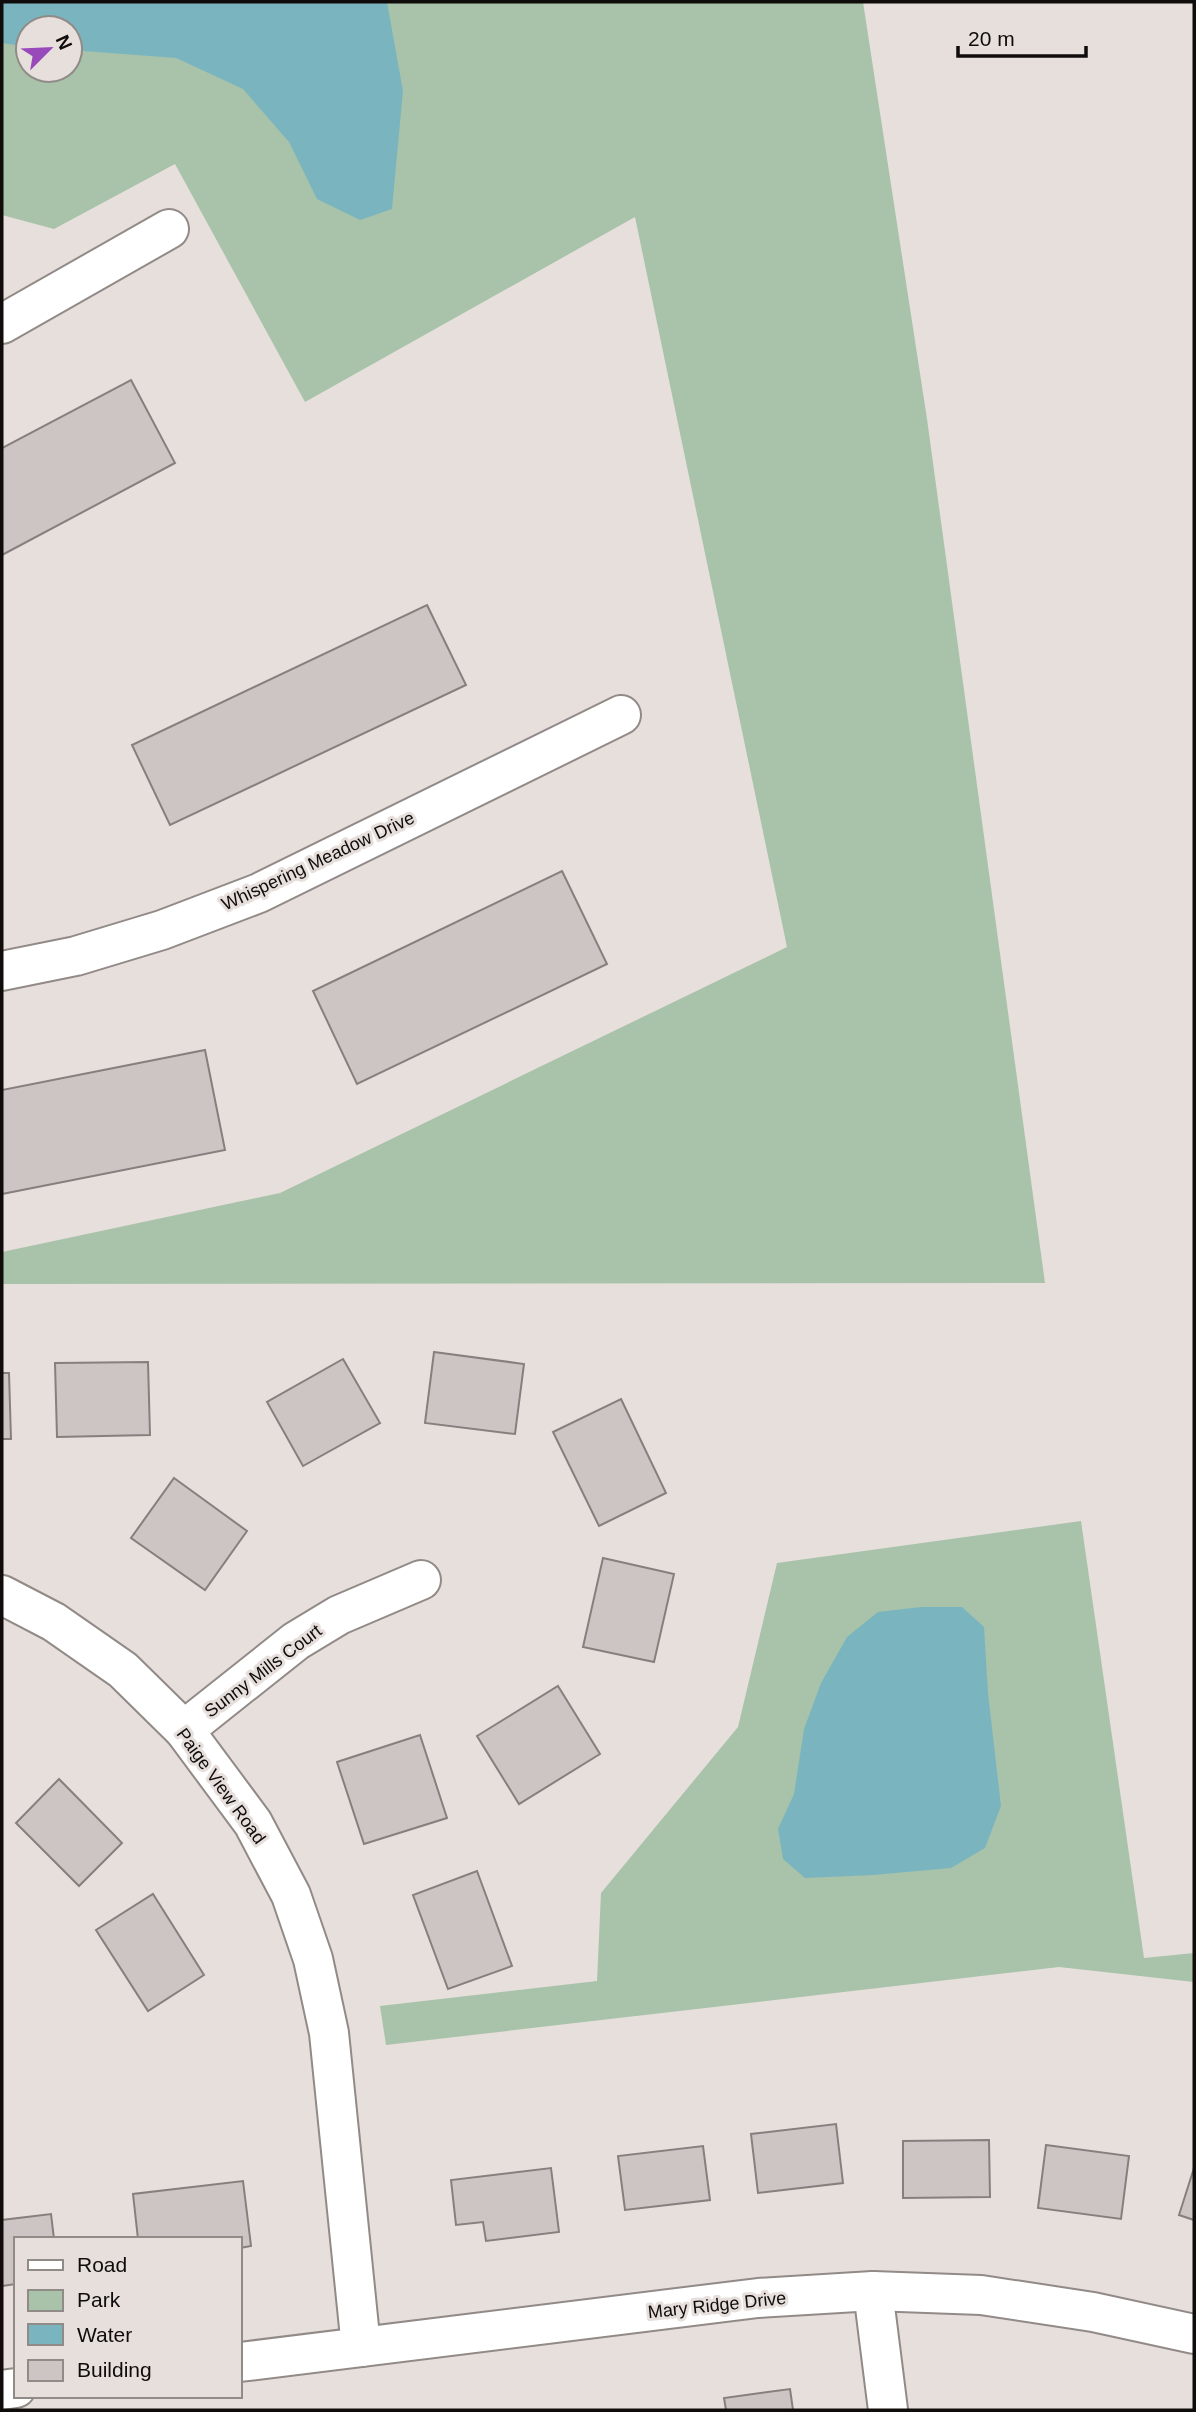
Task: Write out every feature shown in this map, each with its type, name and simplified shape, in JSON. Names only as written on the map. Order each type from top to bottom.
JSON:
[{"type":"street","points":[[2,324],[169,229]]},
{"type":"street","name":"Whispering Meadow Drive","points":[[2,971],[88,953],[162,930],[258,893],[621,715]]},
{"type":"street","name":"Sunny Mills Court","points":[[184,1730],[296,1641],[339,1615],[421,1580]]},
{"type":"street","name":"Paige View Road","points":[[2,1595],[54,1622],[123,1670],[184,1730],[253,1823],[291,1895],[313,1959],[329,2034],[360,2347]]},
{"type":"street","points":[[873,2291],[888,2410]]},
{"type":"street","name":"Mary Ridge Drive","points":[[242,2362],[758,2298],[873,2291],[981,2295],[1093,2312],[1194,2334]]},
{"type":"green space","points":[[2,2],[863,2],[927,419],[1045,1283],[2,1284],[2,1252],[280,1193],[787,947],[635,217],[305,402],[175,164],[54,229],[2,215]]},
{"type":"green space","points":[[1081,1521],[1144,1958],[1194,1953],[1194,1982],[1059,1967],[386,2045],[380,2006],[597,1981],[601,1893],[738,1727],[777,1563]]},
{"type":"water","points":[[2,2],[387,2],[403,91],[392,209],[360,220],[317,199],[289,142],[243,89],[176,58],[84,51],[84,14],[14,14],[14,45],[2,43]]},
{"type":"water","points":[[921,1607],[962,1607],[984,1627],[988,1693],[1001,1806],[985,1848],[951,1868],[805,1878],[783,1859],[778,1829],[794,1794],[804,1729],[821,1683],[847,1637],[878,1612]]},
{"type":"building","points":[[131,380],[175,463],[2,555],[2,448]]},
{"type":"building","points":[[427,605],[466,685],[170,825],[132,745]]},
{"type":"building","points":[[562,871],[607,964],[357,1084],[313,991]]},
{"type":"building","points":[[205,1050],[225,1150],[2,1194],[2,1090]]},
{"type":"building","points":[[434,1352],[524,1364],[515,1434],[425,1423]]},
{"type":"building","points":[[343,1359],[380,1423],[303,1466],[267,1402]]},
{"type":"building","points":[[148,1362],[150,1435],[57,1437],[55,1363]]},
{"type":"building","points":[[2,1373],[9,1373],[11,1439],[2,1439]]},
{"type":"building","points":[[621,1399],[666,1493],[599,1526],[553,1432]]},
{"type":"building","points":[[174,1478],[247,1531],[205,1590],[131,1538]]},
{"type":"building","points":[[603,1558],[674,1574],[654,1662],[583,1647]]},
{"type":"building","points":[[558,1686],[600,1754],[519,1804],[477,1736]]},
{"type":"building","points":[[420,1735],[447,1818],[364,1844],[337,1762]]},
{"type":"building","points":[[59,1779],[122,1843],[79,1886],[16,1823]]},
{"type":"building","points":[[477,1871],[512,1966],[448,1989],[413,1895]]},
{"type":"building","points":[[153,1894],[204,1975],[148,2011],[96,1930]]},
{"type":"building","points":[[836,2124],[843,2183],[758,2193],[751,2134]]},
{"type":"building","points":[[989,2140],[990,2197],[903,2198],[903,2141]]},
{"type":"building","points":[[1046,2145],[1129,2156],[1121,2219],[1038,2208]]},
{"type":"building","points":[[703,2146],[710,2200],[625,2210],[618,2156]]},
{"type":"building","points":[[551,2168],[559,2232],[486,2241],[483,2222],[456,2225],[451,2180]]},
{"type":"building","points":[[1194,2168],[1194,2220],[1179,2215]]},
{"type":"building","points":[[243,2181],[251,2246],[242,2248],[242,2237],[138,2237],[133,2194]]},
{"type":"building","points":[[51,2214],[54,2237],[14,2237],[14,2284],[2,2286],[2,2220]]},
{"type":"building","points":[[790,2389],[793,2410],[726,2410],[724,2398]]}]
